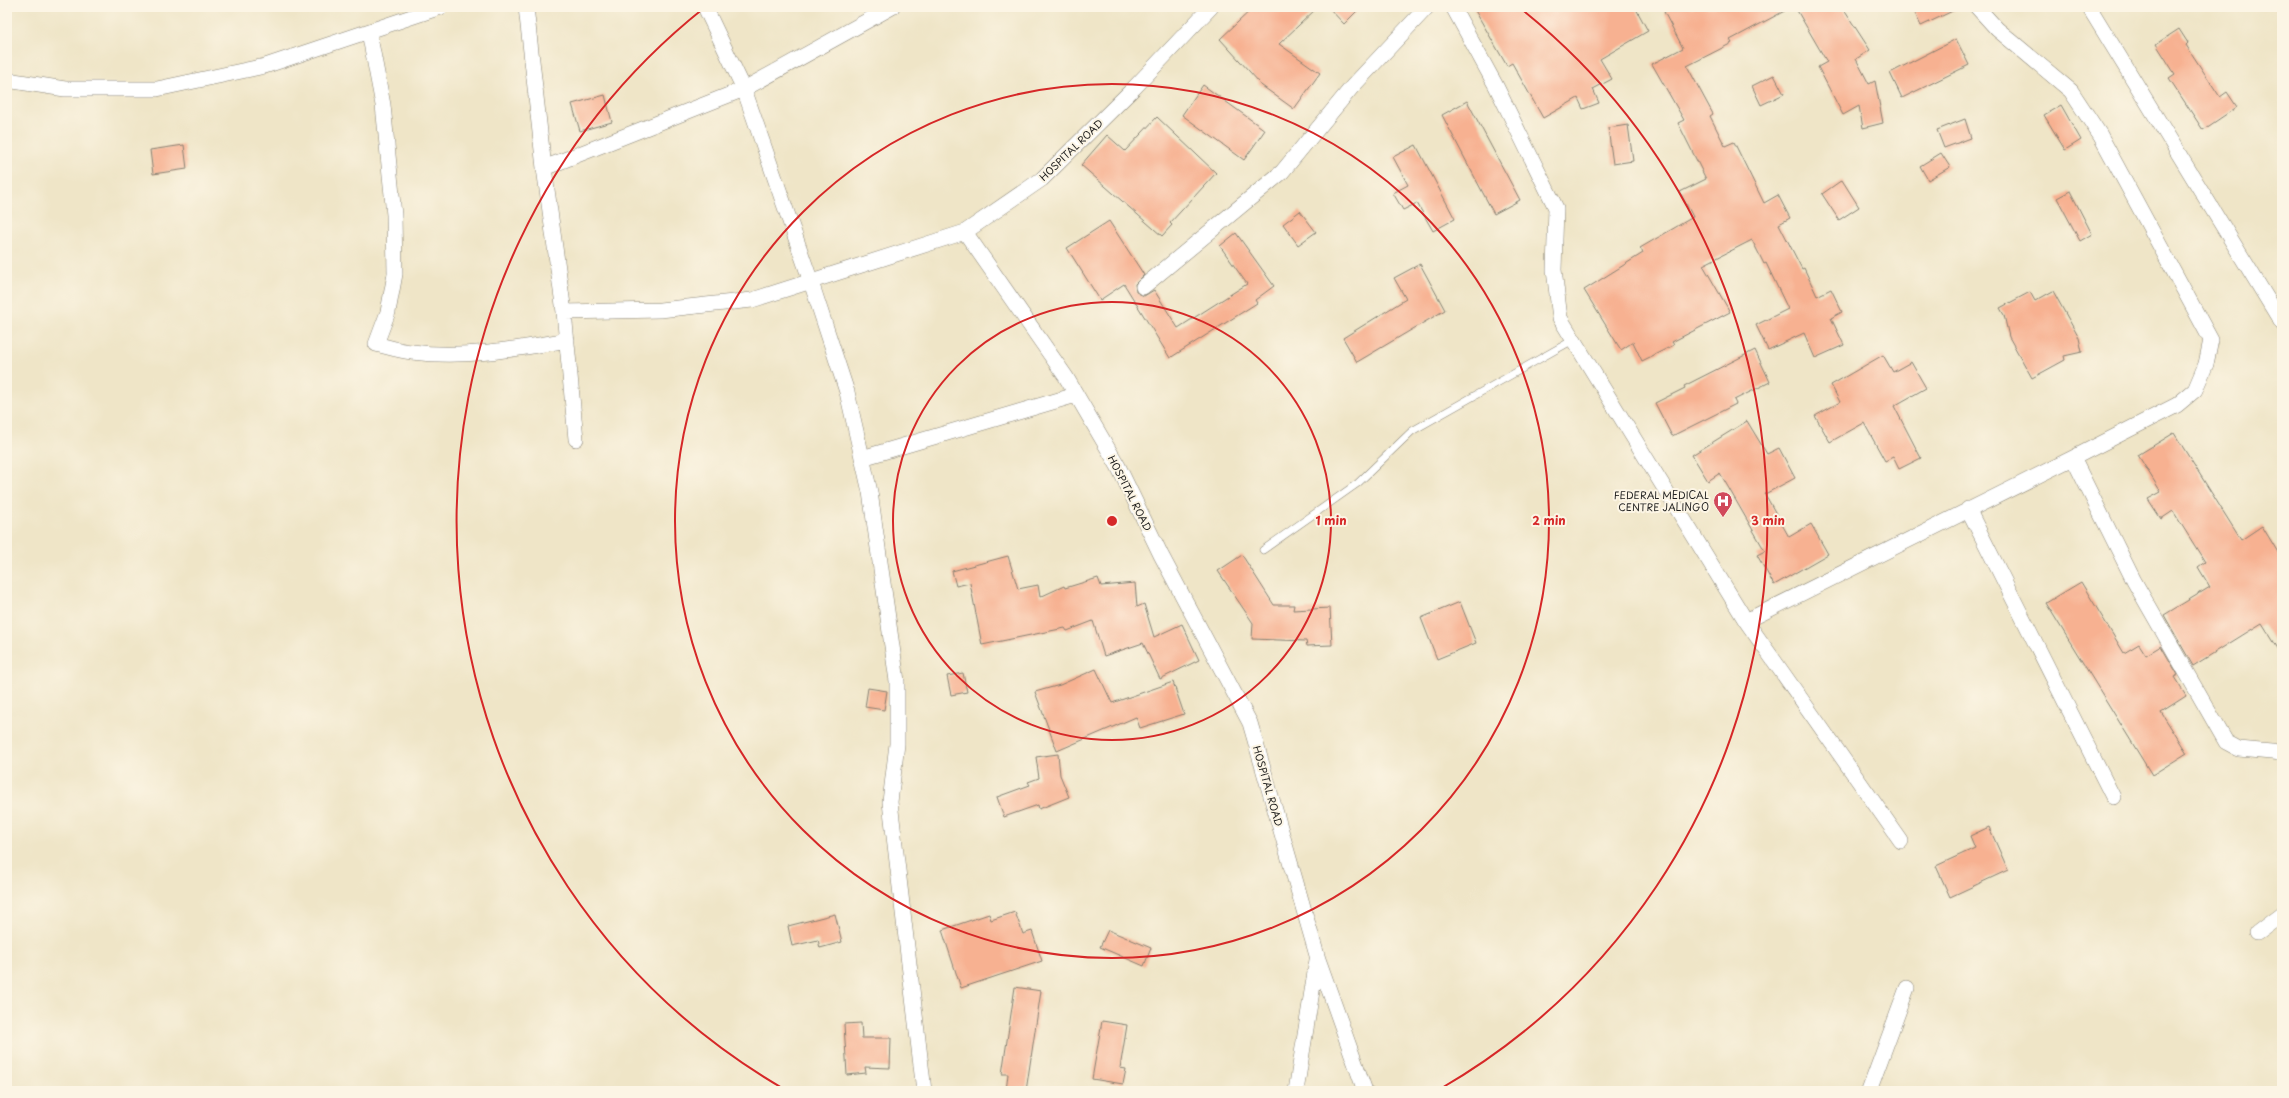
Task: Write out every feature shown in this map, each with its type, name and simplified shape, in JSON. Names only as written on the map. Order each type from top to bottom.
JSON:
[{"type":"street","points":[[7,80],[65,89],[157,89],[265,66],[441,7]]},
{"type":"street","points":[[526,7],[544,168],[564,312],[576,439]]},
{"type":"street","points":[[705,7],[744,89],[811,282],[847,392],[871,500],[897,681],[897,744],[890,802],[924,1091]]},
{"type":"street","points":[[544,168],[744,89],[892,7]]},
{"type":"street","name":"HOSPITAL ROAD","points":[[1211,7],[1134,88],[1042,179],[965,232],[1066,377],[1118,466],[1161,555],[1250,723],[1318,959],[1364,1091]]},
{"type":"street","points":[[1143,287],[1282,172],[1352,87],[1427,7]]},
{"type":"street","points":[[1453,7],[1496,86],[1556,208],[1554,270],[1560,318],[1746,621],[1901,841]]},
{"type":"street","points":[[1746,621],[2177,405],[2195,390],[2206,364],[2211,340],[2100,135],[2071,91],[1997,29],[1977,7]]},
{"type":"street","points":[[2089,7],[2282,323]]},
{"type":"street","points":[[369,32],[383,105],[394,215],[395,274],[388,312],[376,344],[412,352],[456,355],[506,350],[567,340]]},
{"type":"street","points":[[564,312],[660,310],[752,300],[965,232]]},
{"type":"street","points":[[862,458],[1076,395]]},
{"type":"street","points":[[2073,458],[2134,582],[2226,742],[2239,749],[2282,753]]},
{"type":"street","points":[[1968,509],[2113,797]]},
{"type":"street","points":[[2257,933],[2282,914]]},
{"type":"street","points":[[1296,1091],[1318,959]]},
{"type":"street","points":[[1869,1091],[1907,988]]},
{"type":"lane","points":[[1263,550],[1358,483],[1412,431],[1573,340]]},
{"type":"building","points":[[1254,7],[1318,7],[1279,44],[1320,73],[1294,109],[1258,83],[1259,82],[1220,39]]},
{"type":"building","points":[[1328,7],[1361,7],[1344,24]]},
{"type":"building","points":[[1473,7],[1635,7],[1648,31],[1600,59],[1612,79],[1593,89],[1599,103],[1583,109],[1578,98],[1543,118],[1512,63],[1507,66]]},
{"type":"building","points":[[1674,7],[1792,7],[1730,40],[1732,43],[1687,66],[1713,114],[1710,116],[1725,146],[1734,142],[1764,203],[1778,195],[1790,218],[1779,224],[1802,269],[1804,268],[1817,296],[1831,289],[1842,312],[1831,318],[1844,345],[1815,358],[1804,333],[1768,350],[1756,325],[1788,309],[1766,263],[1764,264],[1752,240],[1703,265],[1730,312],[1672,342],[1674,345],[1642,361],[1633,342],[1621,350],[1584,290],[1643,253],[1640,248],[1693,217],[1680,192],[1706,179],[1678,123],[1684,120],[1652,64],[1683,48],[1664,12]]},
{"type":"building","points":[[1795,7],[1842,7],[1870,50],[1856,59],[1869,84],[1875,81],[1883,123],[1863,128],[1859,106],[1843,115],[1818,67],[1827,62]]},
{"type":"building","points":[[1912,7],[1961,7],[1921,26]]},
{"type":"building","points":[[2179,29],[2188,43],[2186,45],[2220,97],[2227,92],[2237,107],[2203,130],[2169,78],[2175,74],[2156,44]]},
{"type":"building","points":[[1956,39],[1969,65],[1902,98],[1890,73]]},
{"type":"building","points":[[1774,75],[1784,94],[1761,105],[1752,86]]},
{"type":"building","points":[[1203,85],[1265,130],[1244,160],[1182,115]]},
{"type":"building","points":[[605,95],[612,122],[580,131],[572,104]]},
{"type":"building","points":[[1467,101],[1520,200],[1494,214],[1442,115]]},
{"type":"building","points":[[2061,105],[2081,140],[2065,150],[2044,115]]},
{"type":"building","points":[[1157,117],[1216,173],[1170,223],[1172,225],[1162,236],[1081,165],[1107,135],[1125,151]]},
{"type":"building","points":[[1965,119],[1971,138],[1944,148],[1937,130]]},
{"type":"building","points":[[1628,125],[1633,161],[1613,164],[1608,128]]},
{"type":"building","points":[[184,145],[187,169],[153,174],[150,150]]},
{"type":"building","points":[[1416,145],[1455,219],[1433,231],[1417,203],[1403,210],[1393,193],[1408,185],[1393,157]]},
{"type":"building","points":[[1941,153],[1950,167],[1928,180],[1920,166]]},
{"type":"building","points":[[1842,180],[1859,207],[1839,220],[1822,194]]},
{"type":"building","points":[[2070,191],[2092,234],[2080,241],[2057,198]]},
{"type":"building","points":[[1300,211],[1316,232],[1298,245],[1283,224]]},
{"type":"building","points":[[1109,221],[1144,275],[1135,284],[1136,292],[1144,296],[1154,290],[1178,328],[1247,284],[1220,246],[1236,233],[1274,286],[1255,300],[1257,303],[1170,358],[1124,284],[1100,300],[1067,248]]},
{"type":"building","points":[[1420,264],[1445,310],[1357,362],[1343,338],[1406,299],[1394,278]]},
{"type":"building","points":[[2053,291],[2079,338],[2082,352],[2064,356],[2065,360],[2032,378],[2009,337],[2004,315],[2000,308],[2030,292],[2035,301]]},
{"type":"building","points":[[1755,350],[1770,382],[1734,400],[1736,404],[1672,436],[1655,403],[1685,388],[1684,386]]},
{"type":"building","points":[[1883,355],[1893,372],[1911,362],[1926,388],[1894,406],[1921,458],[1899,469],[1893,457],[1885,461],[1864,423],[1830,442],[1815,416],[1840,402],[1831,385]]},
{"type":"building","points":[[1747,421],[1767,454],[1779,448],[1795,478],[1765,494],[1789,537],[1811,524],[1828,554],[1774,585],[1757,555],[1765,551],[1720,473],[1708,481],[1692,455]]},
{"type":"building","points":[[2174,433],[2241,540],[2262,526],[2282,559],[2282,655],[2262,623],[2193,666],[2164,615],[2210,587],[2198,567],[2205,562],[2173,511],[2161,519],[2148,499],[2161,492],[2138,455]]},
{"type":"building","points":[[1242,555],[1274,605],[1294,605],[1293,610],[1330,608],[1332,645],[1307,646],[1306,641],[1252,639],[1253,623],[1218,571]]},
{"type":"building","points":[[1008,556],[1018,589],[1038,585],[1040,597],[1064,586],[1065,588],[1098,578],[1101,586],[1135,583],[1137,607],[1144,604],[1154,637],[1182,624],[1199,660],[1160,679],[1143,643],[1104,656],[1093,621],[1067,631],[1065,628],[982,645],[970,583],[956,586],[952,571]]},
{"type":"building","points":[[2081,582],[2124,653],[2139,644],[2146,655],[2161,646],[2178,675],[2174,677],[2186,696],[2161,712],[2187,753],[2152,775],[2046,603]]},
{"type":"building","points":[[1460,602],[1476,643],[1437,659],[1421,618]]},
{"type":"building","points":[[1096,669],[1112,703],[1173,682],[1184,714],[1140,728],[1136,717],[1057,751],[1035,692],[1060,685]]},
{"type":"building","points":[[963,673],[967,692],[951,695],[947,676]]},
{"type":"building","points":[[868,688],[887,691],[884,710],[865,707]]},
{"type":"building","points":[[1058,754],[1060,775],[1069,797],[1039,809],[1038,805],[1004,817],[997,797],[1030,785],[1028,782],[1039,778],[1036,757]]},
{"type":"building","points":[[1989,827],[2008,870],[1950,897],[1936,866],[1975,848],[1970,836]]},
{"type":"building","points":[[1015,912],[1023,934],[1032,931],[1042,961],[961,988],[942,930],[989,914],[991,920]]},
{"type":"building","points":[[835,914],[842,942],[820,948],[818,940],[792,946],[788,926]]},
{"type":"building","points":[[1108,930],[1151,948],[1144,966],[1100,947]]},
{"type":"building","points":[[1015,987],[1041,991],[1026,1091],[1006,1091],[1008,1074],[1002,1074]]},
{"type":"building","points":[[1102,1021],[1127,1025],[1120,1068],[1126,1069],[1123,1084],[1092,1079]]},
{"type":"building","points":[[861,1023],[862,1038],[891,1038],[890,1068],[865,1067],[866,1073],[847,1075],[844,1024]]},
{"type":"place","name":"FEDERAL MEDICAL CENTRE JALINGO","points":[[1723,518]]}]
